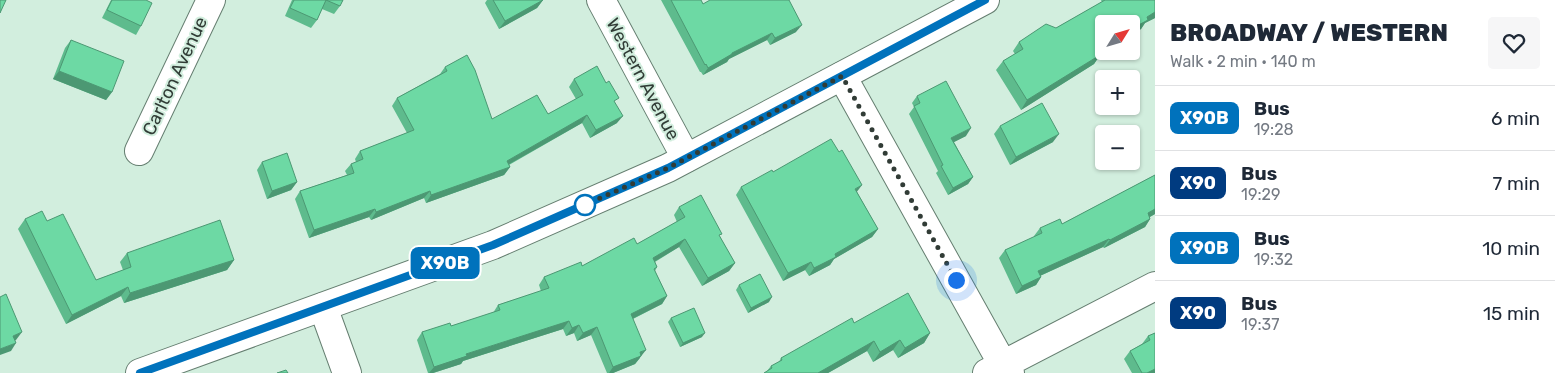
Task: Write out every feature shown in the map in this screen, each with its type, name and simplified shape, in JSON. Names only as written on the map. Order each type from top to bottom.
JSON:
[{"type":"street","name":"Carlton Avenue","points":[[139,151],[211,0]]},
{"type":"street","name":"Western Avenue","points":[[601,0],[686,158]]},
{"type":"street","points":[[140,373],[493,245],[668,168],[985,0]]},
{"type":"street","points":[[842,76],[1000,370],[1155,286]]},
{"type":"street","points":[[323,306],[347,373]]},
{"type":"building","points":[[0,0],[6,0],[0,13]]},
{"type":"building","points":[[112,0],[146,0],[152,3],[141,26],[107,10]]},
{"type":"building","points":[[294,0],[326,0],[317,20],[290,8]]},
{"type":"building","points":[[326,0],[343,0],[340,6]]},
{"type":"building","points":[[493,0],[543,0],[505,21]]},
{"type":"building","points":[[671,0],[701,0],[703,4],[710,0],[789,0],[802,25],[775,38],[772,33],[732,53],[708,68]]},
{"type":"building","points":[[1105,0],[1155,0],[1155,12],[1147,17],[1148,20],[1140,24],[1140,15],[1095,15],[1095,58],[1027,100],[1003,61],[1023,49],[1019,42],[1046,24],[1056,28]]},
{"type":"building","points":[[71,40],[124,61],[112,92],[59,71]]},
{"type":"building","points":[[467,55],[475,70],[492,119],[537,95],[548,114],[583,95],[574,79],[597,66],[606,83],[609,81],[619,98],[614,101],[623,116],[596,130],[587,115],[507,161],[510,167],[431,195],[430,191],[376,212],[375,209],[314,230],[300,191],[354,173],[351,164],[363,159],[360,151],[414,130],[397,98],[447,71],[445,67]]},
{"type":"building","points":[[946,81],[971,128],[951,138],[973,177],[953,188],[914,106],[920,103],[917,96]]},
{"type":"building","points":[[1042,103],[1059,134],[1016,157],[1000,126]]},
{"type":"building","points":[[831,139],[839,152],[842,150],[862,185],[855,189],[878,229],[835,254],[836,257],[814,268],[811,262],[788,273],[741,187],[772,170],[773,172]]},
{"type":"building","points":[[287,153],[297,182],[272,191],[262,162]]},
{"type":"building","points":[[1155,175],[1155,209],[1148,213],[1150,219],[1110,240],[1038,271],[1041,277],[1022,286],[1005,250],[1042,233],[1040,228],[1060,219],[1062,224]]},
{"type":"building","points":[[701,195],[722,234],[719,235],[735,263],[708,278],[685,239],[653,258],[657,267],[654,269],[667,296],[631,314],[646,350],[640,352],[641,356],[613,367],[597,327],[583,333],[579,325],[572,328],[569,321],[466,354],[467,356],[434,367],[422,332],[450,323],[451,326],[500,310],[498,305],[549,288],[544,277],[581,262],[582,266],[634,238],[637,244],[685,217],[679,207]]},
{"type":"building","points":[[42,211],[47,221],[63,214],[96,280],[131,267],[127,253],[220,220],[234,260],[130,293],[128,287],[72,315],[25,219]]},
{"type":"building","points":[[760,274],[772,297],[751,308],[739,285]]},
{"type":"building","points":[[908,293],[930,333],[905,348],[900,340],[880,352],[874,341],[818,373],[764,373],[772,368],[771,366],[782,360],[781,358],[852,318],[854,323]]},
{"type":"building","points":[[6,294],[22,332],[13,336],[16,343],[0,349],[0,297]]},
{"type":"building","points":[[694,308],[705,333],[683,343],[671,318]]},
{"type":"building","points":[[1155,333],[1155,369],[1142,373],[1130,351],[1150,340],[1148,336]]},
{"type":"building","points":[[286,370],[288,373],[277,373]]},
{"type":"bus line","name":"X90B","points":[[140,373],[493,245],[633,184],[668,168],[985,0]]},
{"type":"route","points":[[585,205],[580,207],[668,168],[842,76],[956,280]]}]
